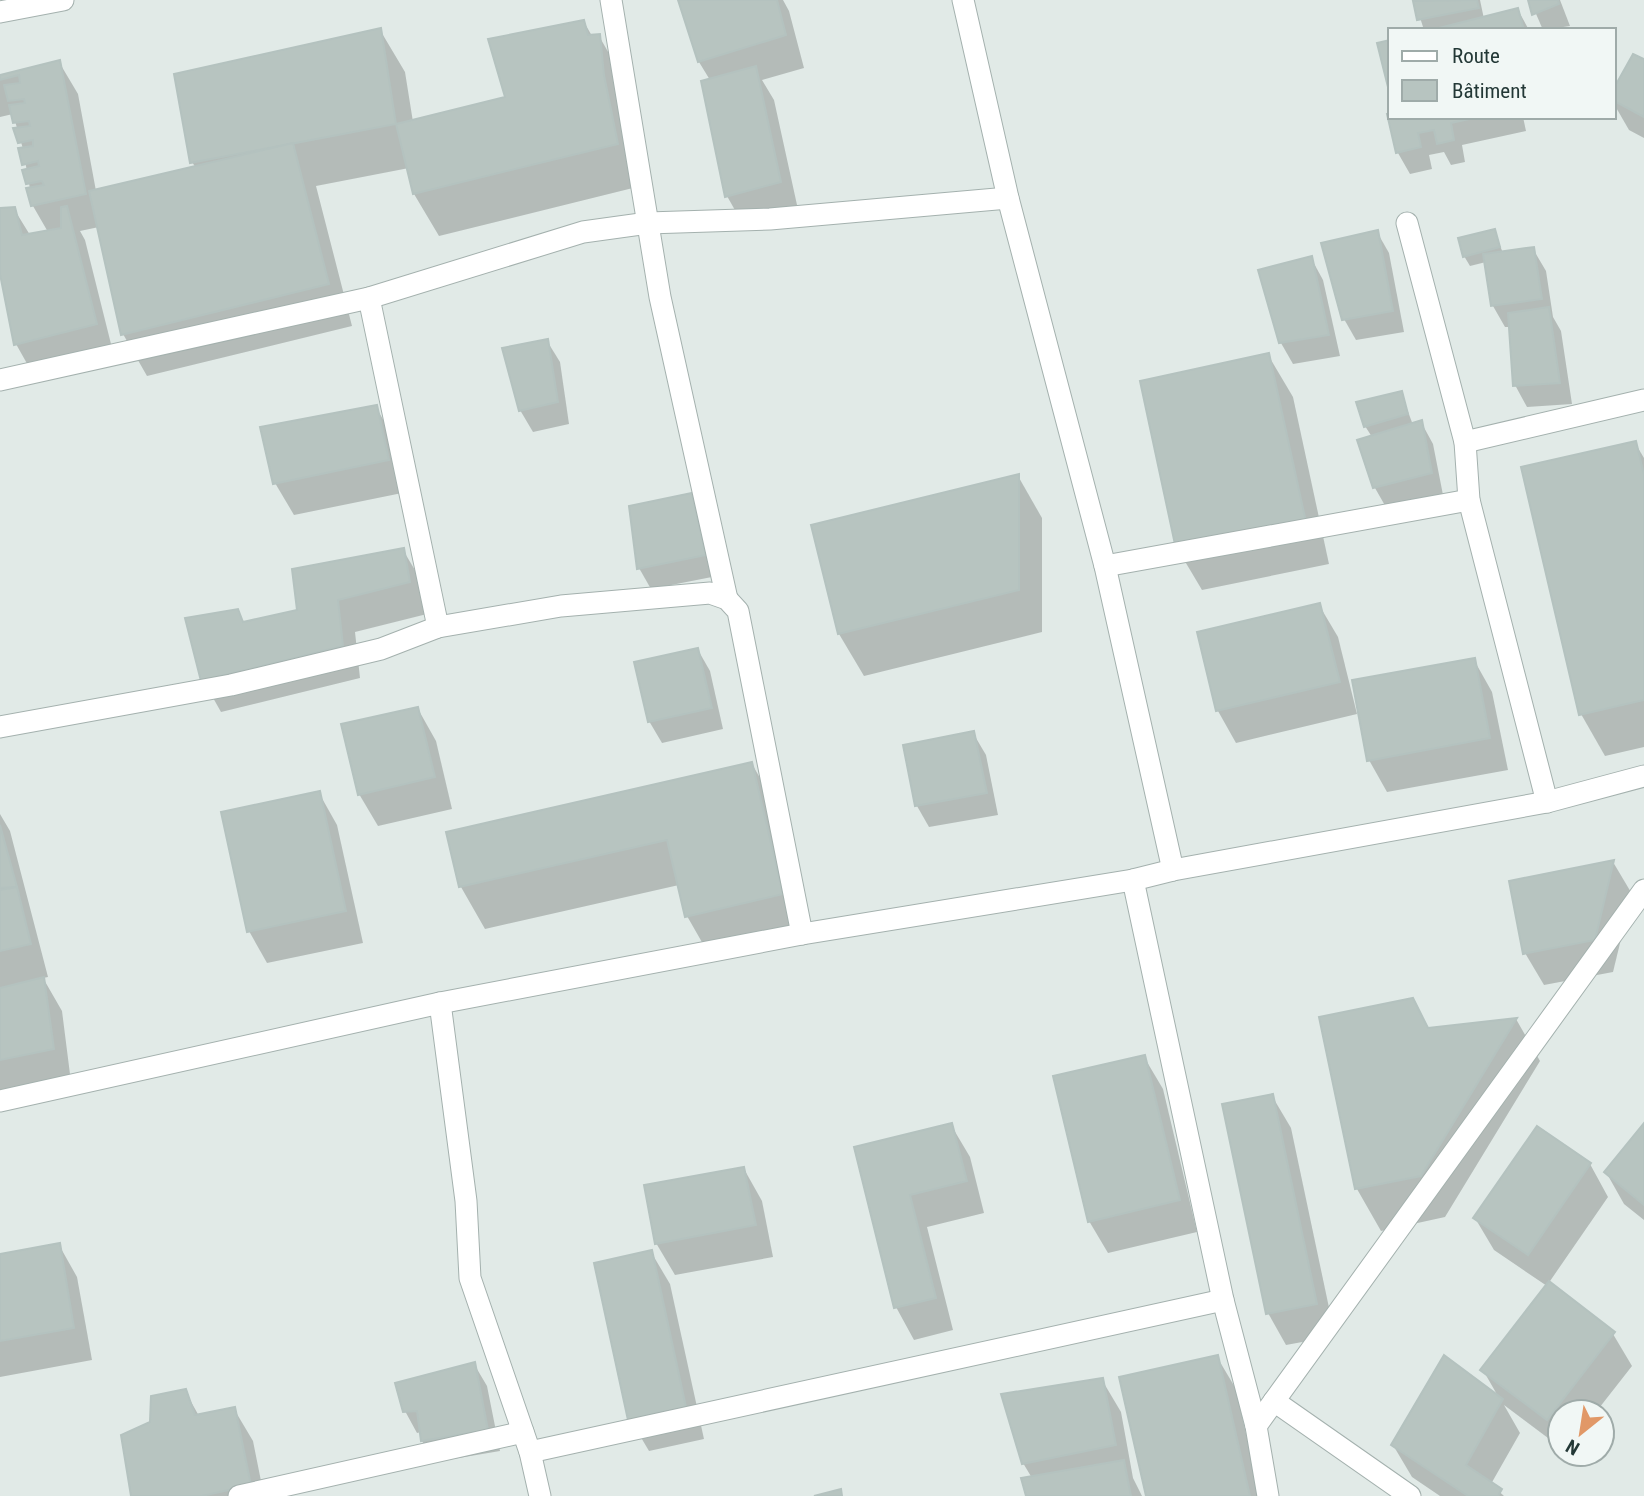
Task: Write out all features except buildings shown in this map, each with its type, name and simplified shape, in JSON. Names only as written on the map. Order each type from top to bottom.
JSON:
[{"type":"street","points":[[0,12],[63,0]]},
{"type":"street","points":[[611,0],[660,297],[727,599]]},
{"type":"street","points":[[963,0],[1008,198],[1105,566],[1172,870]]},
{"type":"street","points":[[0,380],[369,298],[583,232],[648,223],[783,218],[1008,198]]},
{"type":"street","points":[[1407,223],[1465,442],[1469,500],[1547,802]]},
{"type":"street","points":[[369,298],[438,627]]},
{"type":"street","points":[[1465,442],[1644,400]]},
{"type":"street","points":[[1105,566],[1469,500]]},
{"type":"street","points":[[0,727],[231,685],[381,649],[438,627],[561,606],[710,593],[727,599],[738,611],[802,934]]},
{"type":"street","points":[[0,1101],[440,1003],[802,934],[1133,880],[1172,870],[1547,802],[1644,776]]},
{"type":"street","points":[[1133,880],[1223,1300],[1256,1426],[1268,1496]]},
{"type":"street","points":[[1256,1426],[1644,890]]},
{"type":"street","points":[[440,1003],[466,1201],[470,1278],[526,1442],[540,1496]]},
{"type":"street","points":[[239,1496],[526,1442],[1223,1300]]},
{"type":"street","points":[[1274,1401],[1410,1496]]}]
